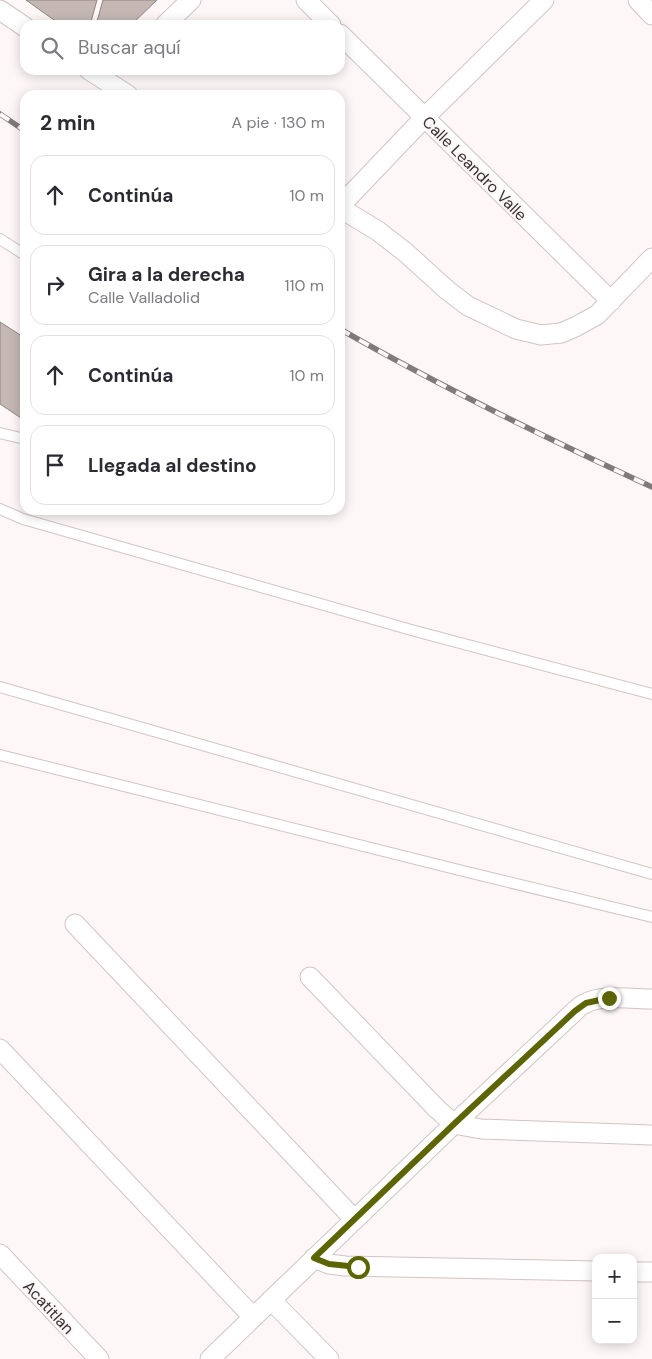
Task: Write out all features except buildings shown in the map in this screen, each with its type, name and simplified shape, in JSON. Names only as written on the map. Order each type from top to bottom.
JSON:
[{"type":"street","points":[[170,20],[191,0]]},
{"type":"street","points":[[306,0],[326,20]]},
{"type":"street","points":[[345,202],[424,118],[544,0]]},
{"type":"street","points":[[638,0],[652,15]]},
{"type":"street","points":[[0,10],[20,24]]},
{"type":"street","name":"Calle Leandro Valle","points":[[345,39],[611,301]]},
{"type":"street","points":[[114,76],[124,90]]},
{"type":"street","points":[[345,210],[378,231],[405,252],[447,290],[468,306],[516,329],[541,334],[561,333],[597,315],[652,258]]},
{"type":"street","points":[[75,924],[354,1219]]},
{"type":"street","points":[[310,976],[437,1109],[454,1124],[482,1129],[652,1135]]},
{"type":"street","points":[[210,1359],[354,1219],[575,1011],[586,1003],[595,1000],[609,998],[652,999]]},
{"type":"street","points":[[0,1049],[253,1317]]},
{"type":"street","name":"Acatitlan","points":[[0,1254],[99,1359]]},
{"type":"street","points":[[314,1258],[329,1264],[358,1267],[592,1271]]},
{"type":"street","points":[[637,1272],[652,1272]]},
{"type":"street","points":[[271,1300],[329,1359]]},
{"type":"lane","points":[[0,239],[20,252]]},
{"type":"lane","points":[[0,433],[20,438]]},
{"type":"lane","points":[[0,509],[23,519],[415,631],[652,694]]},
{"type":"lane","points":[[0,687],[652,874]]},
{"type":"lane","points":[[0,755],[652,917]]},
{"type":"railway","points":[[0,114],[20,128]]},
{"type":"railway","points":[[345,332],[494,411],[652,487]]},
{"type":"route","points":[[358,1267],[329,1264],[314,1258],[575,1011],[586,1003],[609,998]]}]
